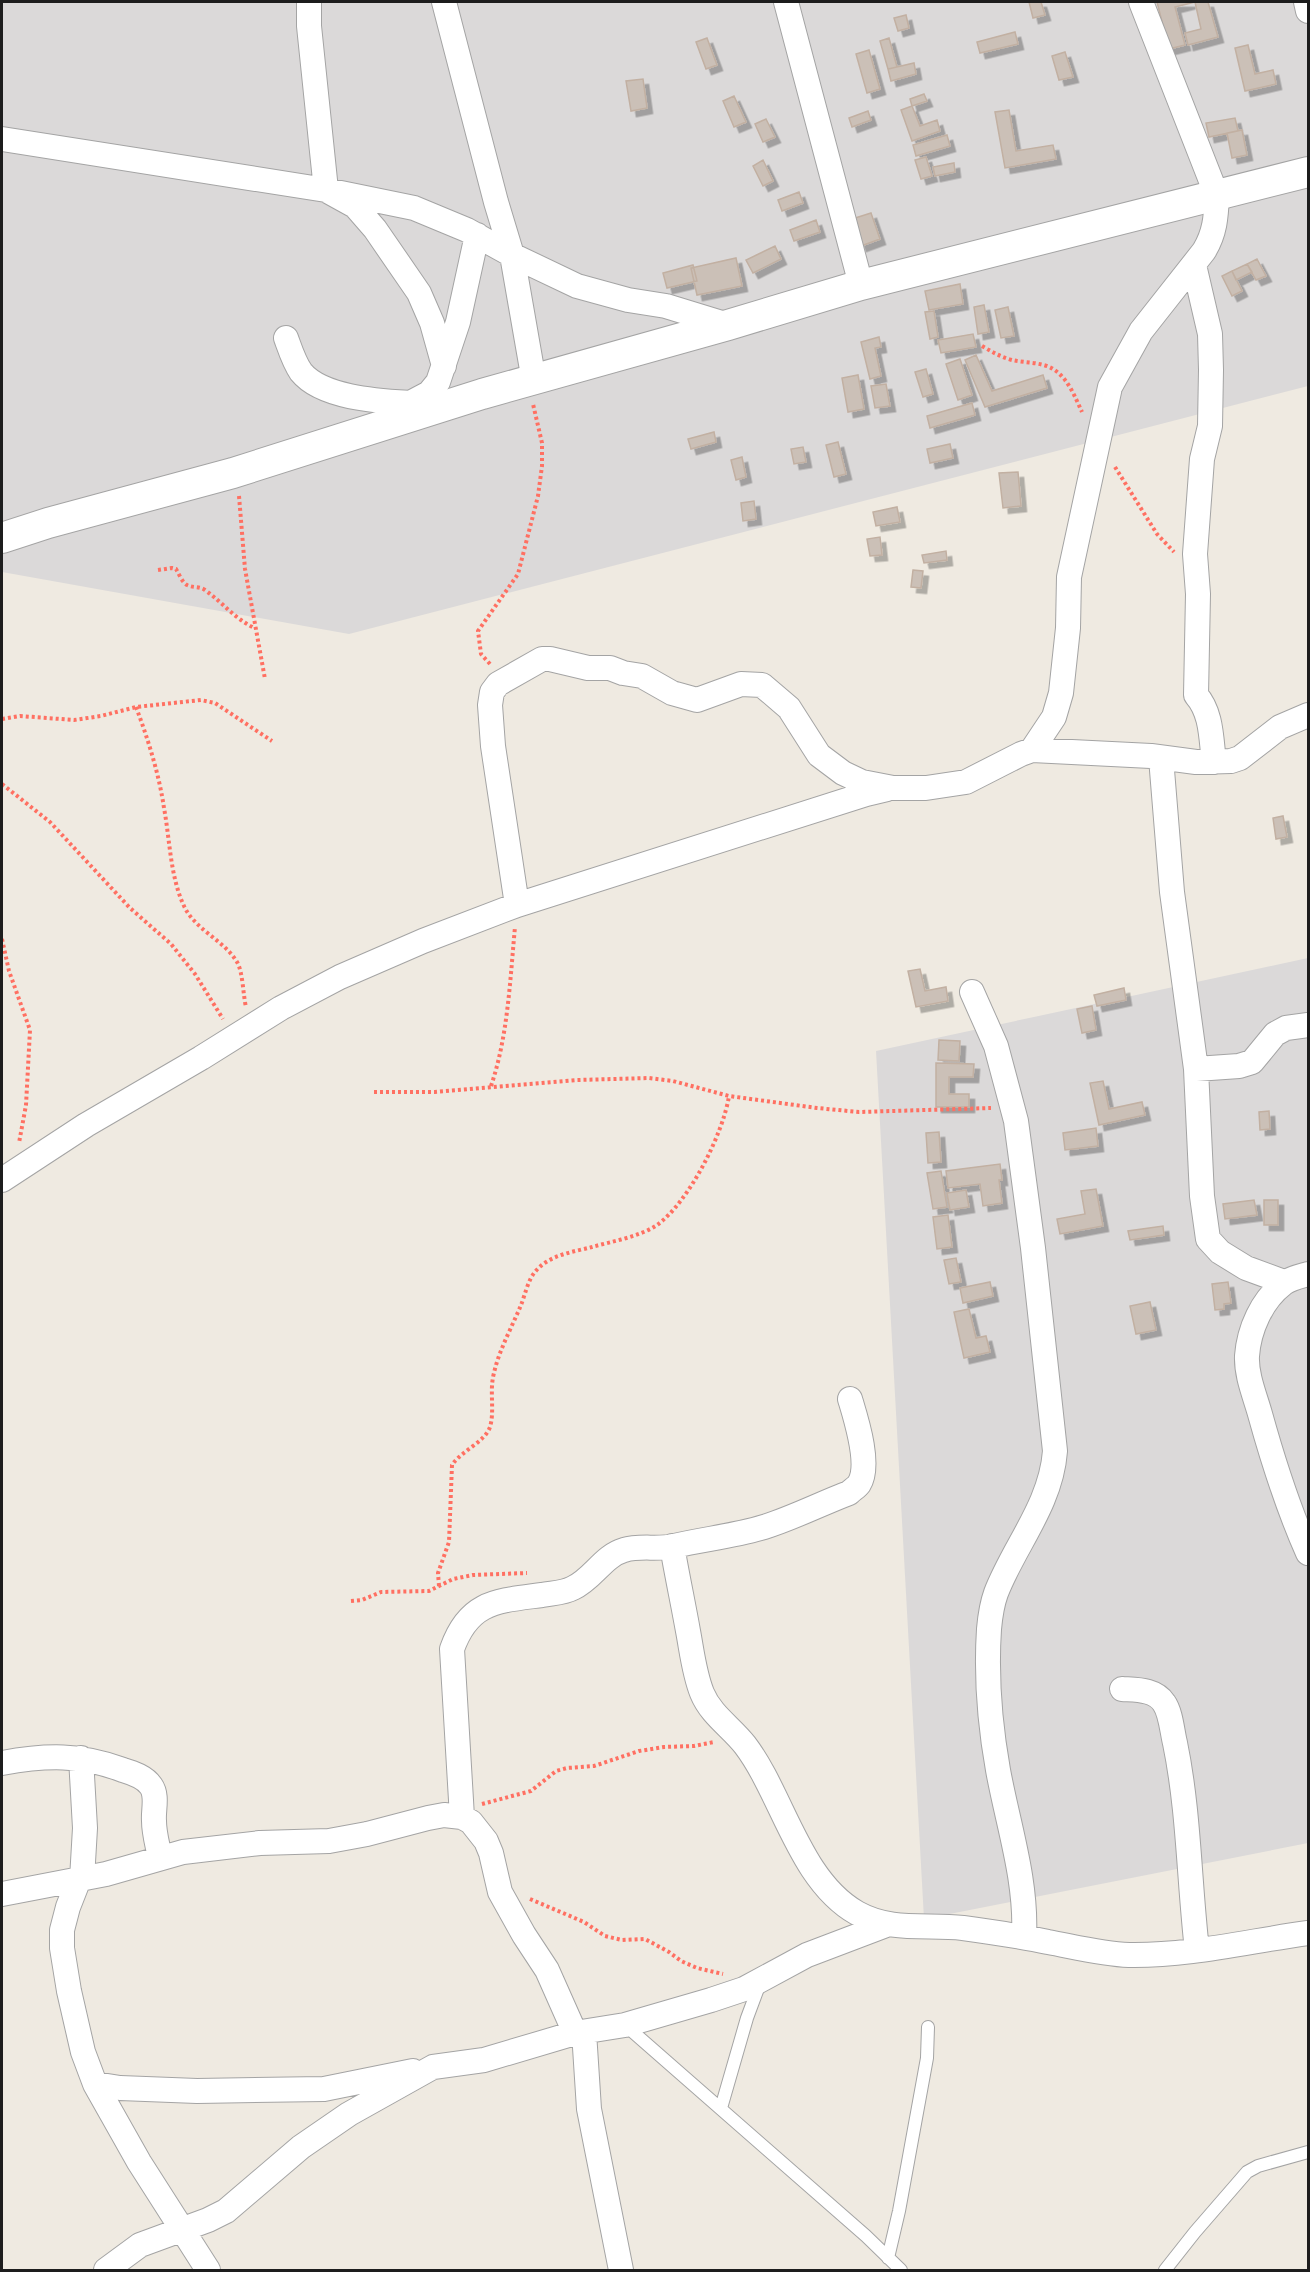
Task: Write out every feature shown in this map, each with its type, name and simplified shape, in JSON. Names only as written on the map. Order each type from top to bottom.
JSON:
[{"type":"street","points":[[309,2],[309,26],[326,190]]},
{"type":"street","points":[[444,2],[495,202],[512,255],[531,382]]},
{"type":"street","points":[[786,2],[861,285]]},
{"type":"street","points":[[1032,750],[1054,717],[1061,693],[1068,628],[1069,577],[1110,387],[1141,331],[1211,240],[1216,223],[1217,196],[1141,2]]},
{"type":"street","points":[[1305,2],[1308,11]]},
{"type":"street","points":[[2,140],[326,190],[414,208],[477,235],[512,255],[577,286],[628,300],[666,306],[729,326]]},
{"type":"street","points":[[2,538],[48,523],[233,473],[412,410],[531,382],[729,326],[861,285],[1308,172]]},
{"type":"street","points":[[326,190],[355,206],[375,229],[419,292],[432,323],[444,366]]},
{"type":"street","points":[[412,410],[438,382],[444,366],[458,321],[477,235]]},
{"type":"street","points":[[1194,265],[1210,334],[1211,370],[1210,426],[1202,459],[1196,544],[1198,594],[1196,695],[1204,704],[1209,721],[1214,762]]},
{"type":"street","points":[[286,338],[299,370],[318,386],[412,410]]},
{"type":"street","points":[[517,905],[490,705],[492,692],[498,684],[545,659],[588,668],[610,668],[642,676],[672,693],[697,700],[741,684],[762,685],[789,708],[819,755],[843,773],[862,782],[893,788],[926,788],[966,782],[1032,750],[1214,762],[1240,758],[1280,728],[1308,715]]},
{"type":"street","points":[[1161,758],[1172,892],[1196,1069],[1202,1196],[1208,1239],[1220,1252],[1246,1268],[1284,1282]]},
{"type":"street","points":[[9,1175],[86,1125],[281,1008],[340,977],[423,941],[517,905],[866,794],[893,788]]},
{"type":"street","points":[[972,992],[996,1046],[1013,1107],[1033,1248],[1054,1451],[1053,1468],[1046,1490],[996,1594],[990,1629],[988,1668],[991,1710],[998,1770],[1021,1881],[1025,1910],[1024,1937]]},
{"type":"street","points":[[1196,1069],[1239,1066],[1252,1062],[1275,1034],[1286,1028],[1308,1025]]},
{"type":"street","points":[[1308,1274],[1284,1282],[1266,1301],[1253,1326],[1247,1356],[1251,1385],[1269,1447],[1299,1533],[1308,1552]]},
{"type":"street","points":[[621,2271],[589,2109],[580,2033],[547,1970],[508,1909],[496,1883],[491,1853],[486,1841],[461,1812],[452,1649],[458,1632],[477,1610],[496,1602],[574,1588],[606,1560],[624,1550],[672,1546],[762,1528],[849,1493],[859,1484],[863,1473],[863,1456],[850,1399]]},
{"type":"street","points":[[672,1546],[695,1672],[702,1694],[716,1715],[746,1746],[769,1784],[795,1839],[823,1881],[838,1899],[857,1913],[886,1925],[961,1928],[1024,1937],[1103,1953],[1128,1955],[1197,1950],[1308,1933]]},
{"type":"street","points":[[1122,1689],[1144,1690],[1155,1694],[1165,1703],[1185,1799],[1197,1950]]},
{"type":"street","points":[[2,1763],[33,1758],[81,1758],[104,1763],[145,1779],[152,1787],[160,1858]]},
{"type":"street","points":[[81,1758],[85,1828],[81,1879],[68,1906],[62,1930],[62,1948],[83,2052],[95,2085],[139,2162],[208,2271]]},
{"type":"street","points":[[2,1894],[81,1879],[160,1858],[221,1846],[329,1841],[461,1812]]},
{"type":"street","points":[[95,2085],[129,2089],[197,2091],[324,2089],[433,2067],[484,2060],[580,2033],[625,2025],[753,1984],[807,1955],[886,1925]]},
{"type":"street","points":[[106,2271],[141,2245],[226,2211],[301,2147],[349,2114],[433,2067]]},
{"type":"lane","points":[[721,2108],[747,2018],[753,1984]]},
{"type":"lane","points":[[625,2025],[866,2236],[901,2271]]},
{"type":"lane","points":[[888,2258],[899,2211],[927,2058],[928,2027]]},
{"type":"lane","points":[[1166,2271],[1195,2232],[1247,2172],[1258,2166],[1308,2152]]},
{"type":"path","points":[[982,346],[996,355],[1054,369],[1070,388],[1099,441],[1157,534],[1177,556]]},
{"type":"path","points":[[505,679],[481,654],[478,632],[518,574],[538,496],[542,443],[531,382]]},
{"type":"path","points":[[233,473],[241,504],[246,569],[265,679]]},
{"type":"path","points":[[158,570],[176,569],[189,586],[198,586],[205,590],[238,619],[255,628]]},
{"type":"path","points":[[2,719],[20,716],[74,720],[136,707],[201,700],[215,703],[272,741]]},
{"type":"path","points":[[136,707],[150,747],[164,807],[177,888],[184,909],[224,946],[239,965],[243,1032]]},
{"type":"path","points":[[2,783],[50,822],[136,915],[171,944],[188,964],[213,1006],[243,1032]]},
{"type":"path","points":[[491,1086],[498,1065],[504,1031],[517,905]]},
{"type":"path","points":[[2,939],[9,971],[30,1030],[26,1105],[9,1175]]},
{"type":"path","points":[[374,1092],[435,1092],[577,1080],[649,1078],[673,1081],[729,1096],[860,1112],[947,1111],[1013,1107]]},
{"type":"path","points":[[439,1586],[438,1573],[449,1542],[452,1466],[457,1458],[483,1438],[489,1429],[494,1372],[534,1273],[547,1261],[638,1234],[656,1225],[674,1210],[688,1192],[720,1130],[726,1117],[729,1096]]},
{"type":"path","points":[[351,1601],[362,1600],[381,1592],[429,1592],[453,1580],[473,1575],[533,1572]]},
{"type":"path","points":[[461,1812],[531,1791],[556,1771],[594,1766],[664,1747],[694,1746],[715,1742],[734,1734]]},
{"type":"path","points":[[496,1883],[584,1922],[605,1936],[622,1940],[645,1939],[697,1968],[717,1971],[753,1984]]},
{"type":"shaded area","points":[[2,2],[1308,2],[1308,386],[349,634],[2,572]]},
{"type":"shaded area","points":[[1308,958],[1308,1843],[924,1919],[876,1051]]},
{"type":"building","points":[[1029,2],[1041,2],[1045,15],[1033,18]]},
{"type":"building","points":[[1157,2],[1195,2],[1175,7],[1185,45],[1169,49]]},
{"type":"building","points":[[1195,2],[1208,2],[1218,37],[1188,45],[1185,33],[1201,29]]},
{"type":"building","points":[[906,15],[909,28],[898,31],[894,18]]},
{"type":"building","points":[[1015,32],[1018,44],[980,53],[977,42]]},
{"type":"building","points":[[707,38],[717,65],[706,69],[696,42]]},
{"type":"building","points":[[889,38],[897,67],[888,69],[880,41]]},
{"type":"building","points":[[1248,45],[1255,74],[1273,70],[1276,84],[1245,91],[1235,48]]},
{"type":"building","points":[[869,50],[880,89],[867,93],[856,54]]},
{"type":"building","points":[[1065,52],[1073,77],[1059,80],[1052,56]]},
{"type":"building","points":[[914,63],[916,74],[891,81],[888,69]]},
{"type":"building","points":[[643,79],[647,108],[631,111],[626,81]]},
{"type":"building","points":[[924,94],[927,101],[912,106],[910,99]]},
{"type":"building","points":[[734,96],[746,122],[734,127],[723,101]]},
{"type":"building","points":[[912,106],[920,126],[937,120],[940,131],[912,141],[901,110]]},
{"type":"building","points":[[1009,110],[1016,151],[1053,145],[1056,159],[1005,168],[995,112]]},
{"type":"building","points":[[868,111],[871,120],[852,127],[849,118]]},
{"type":"building","points":[[1235,118],[1238,131],[1209,137],[1206,123]]},
{"type":"building","points":[[766,119],[775,137],[763,142],[755,124]]},
{"type":"building","points":[[1242,130],[1247,155],[1232,158],[1227,133]]},
{"type":"building","points":[[947,135],[950,146],[916,156],[913,145]]},
{"type":"building","points":[[926,157],[932,176],[921,179],[915,160]]},
{"type":"building","points":[[763,160],[773,181],[763,186],[753,166]]},
{"type":"building","points":[[954,163],[955,172],[935,176],[933,167]]},
{"type":"building","points":[[799,192],[803,203],[782,211],[778,200]]},
{"type":"building","points":[[871,213],[880,239],[861,246],[852,219]]},
{"type":"building","points":[[816,220],[820,232],[794,241],[790,230]]},
{"type":"building","points":[[775,246],[781,259],[753,273],[746,260]]},
{"type":"building","points":[[736,258],[742,286],[697,295],[691,268]]},
{"type":"building","points":[[1257,259],[1266,276],[1256,280],[1247,264]]},
{"type":"building","points":[[1247,264],[1252,272],[1236,280],[1232,271]]},
{"type":"building","points":[[693,265],[697,281],[667,288],[663,273]]},
{"type":"building","points":[[1232,271],[1242,291],[1232,296],[1222,276]]},
{"type":"building","points":[[960,284],[963,304],[929,310],[925,291]]},
{"type":"building","points":[[984,305],[989,332],[978,334],[974,307]]},
{"type":"building","points":[[1008,307],[1014,336],[1001,338],[995,310]]},
{"type":"building","points":[[934,311],[938,337],[930,339],[925,312]]},
{"type":"building","points":[[973,334],[976,347],[941,353],[938,340]]},
{"type":"building","points":[[879,337],[881,347],[875,348],[881,376],[870,379],[861,342]]},
{"type":"building","points":[[976,355],[992,391],[1043,375],[1047,388],[985,407],[965,360]]},
{"type":"building","points":[[960,359],[972,395],[958,400],[946,364]]},
{"type":"building","points":[[926,369],[933,394],[923,397],[915,372]]},
{"type":"building","points":[[858,375],[864,409],[848,412],[842,378]]},
{"type":"building","points":[[886,384],[890,406],[875,408],[871,386]]},
{"type":"building","points":[[972,403],[975,415],[930,428],[927,416]]},
{"type":"building","points":[[714,432],[716,442],[691,449],[688,439]]},
{"type":"building","points":[[838,442],[846,474],[834,477],[826,445]]},
{"type":"building","points":[[950,444],[953,458],[930,463],[927,449]]},
{"type":"building","points":[[803,447],[806,462],[794,464],[791,449]]},
{"type":"building","points":[[742,457],[746,477],[736,480],[731,460]]},
{"type":"building","points":[[1018,472],[1021,506],[1003,508],[999,473]]},
{"type":"building","points":[[754,501],[756,519],[743,521],[741,503]]},
{"type":"building","points":[[897,507],[900,522],[876,526],[873,512]]},
{"type":"building","points":[[880,537],[882,555],[870,556],[867,539]]},
{"type":"building","points":[[946,551],[947,560],[924,563],[922,555]]},
{"type":"building","points":[[913,570],[923,571],[921,588],[911,587]]},
{"type":"building","points":[[1283,816],[1287,837],[1276,839],[1273,818]]},
{"type":"building","points":[[920,969],[925,991],[946,987],[948,1001],[916,1007],[908,971]]},
{"type":"building","points":[[1124,988],[1126,1000],[1097,1006],[1094,995]]},
{"type":"building","points":[[1092,1006],[1096,1030],[1082,1033],[1077,1009]]},
{"type":"building","points":[[939,1040],[960,1041],[959,1061],[938,1060]]},
{"type":"building","points":[[936,1063],[974,1064],[973,1077],[949,1077],[949,1094],[969,1094],[969,1107],[936,1107]]},
{"type":"building","points":[[1103,1081],[1109,1109],[1142,1102],[1145,1115],[1099,1125],[1090,1083]]},
{"type":"building","points":[[1269,1111],[1270,1129],[1260,1130],[1259,1112]]},
{"type":"building","points":[[1096,1128],[1098,1146],[1065,1150],[1063,1133]]},
{"type":"building","points":[[939,1132],[941,1162],[928,1163],[926,1133]]},
{"type":"building","points":[[1000,1164],[1002,1180],[999,1180],[1002,1203],[983,1206],[980,1184],[948,1188],[946,1171]]},
{"type":"building","points":[[941,1171],[947,1207],[933,1209],[927,1173]]},
{"type":"building","points":[[1096,1189],[1103,1226],[1060,1234],[1057,1219],[1085,1214],[1081,1191]]},
{"type":"building","points":[[966,1190],[969,1207],[950,1210],[947,1193]]},
{"type":"building","points":[[1254,1200],[1257,1215],[1225,1219],[1223,1204]]},
{"type":"building","points":[[1264,1200],[1278,1200],[1278,1225],[1264,1225]]},
{"type":"building","points":[[948,1215],[952,1247],[937,1249],[933,1217]]},
{"type":"building","points":[[1163,1226],[1164,1235],[1130,1240],[1128,1231]]},
{"type":"building","points":[[956,1258],[961,1282],[949,1284],[944,1260]]},
{"type":"building","points":[[990,1282],[993,1296],[963,1303],[960,1288]]},
{"type":"building","points":[[1228,1282],[1231,1303],[1224,1304],[1224,1309],[1215,1310],[1212,1284]]},
{"type":"building","points":[[1150,1302],[1156,1330],[1136,1334],[1130,1306]]},
{"type":"building","points":[[969,1309],[976,1338],[986,1336],[990,1352],[964,1358],[954,1312]]}]
